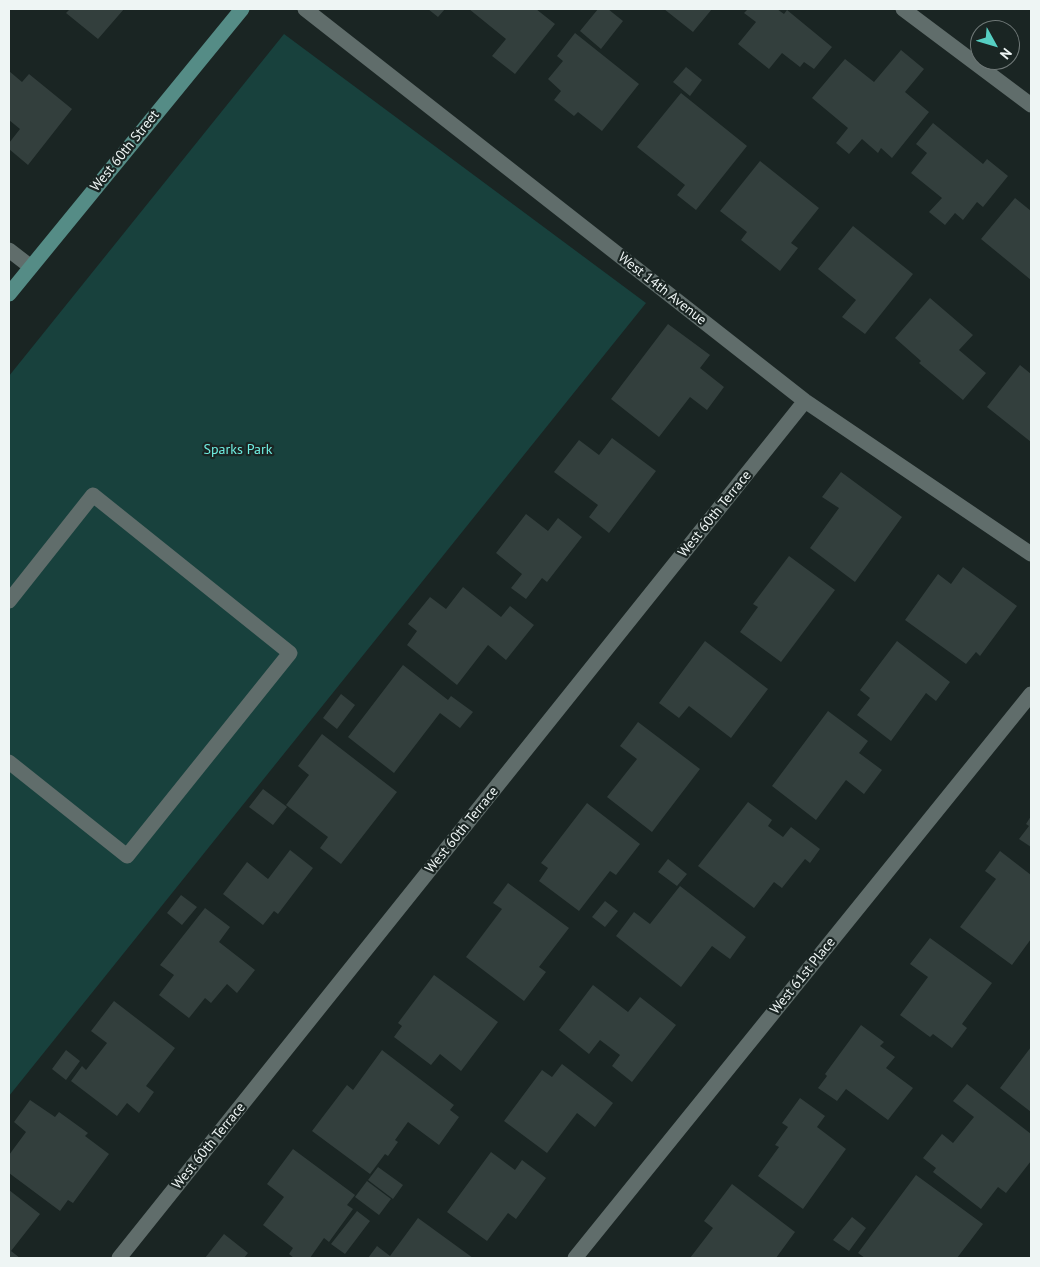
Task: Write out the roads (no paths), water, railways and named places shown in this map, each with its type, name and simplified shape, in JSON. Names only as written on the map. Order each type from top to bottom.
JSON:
[{"type":"street","name":"West 60th Street","points":[[9,294],[242,9]]},
{"type":"street","name":"West 14th Avenue","points":[[305,9],[805,402],[1031,554]]},
{"type":"street","points":[[903,9],[1031,105]]},
{"type":"street","points":[[9,250],[31,267]]},
{"type":"street","name":"West 60th Terrace","points":[[119,1258],[805,402]]},
{"type":"street","points":[[9,601],[93,495],[290,653],[127,856],[9,762]]},
{"type":"street","name":"West 61st Place","points":[[575,1258],[1031,694]]},
{"type":"park label","name":"Sparks Park","points":[[238,450]]}]
